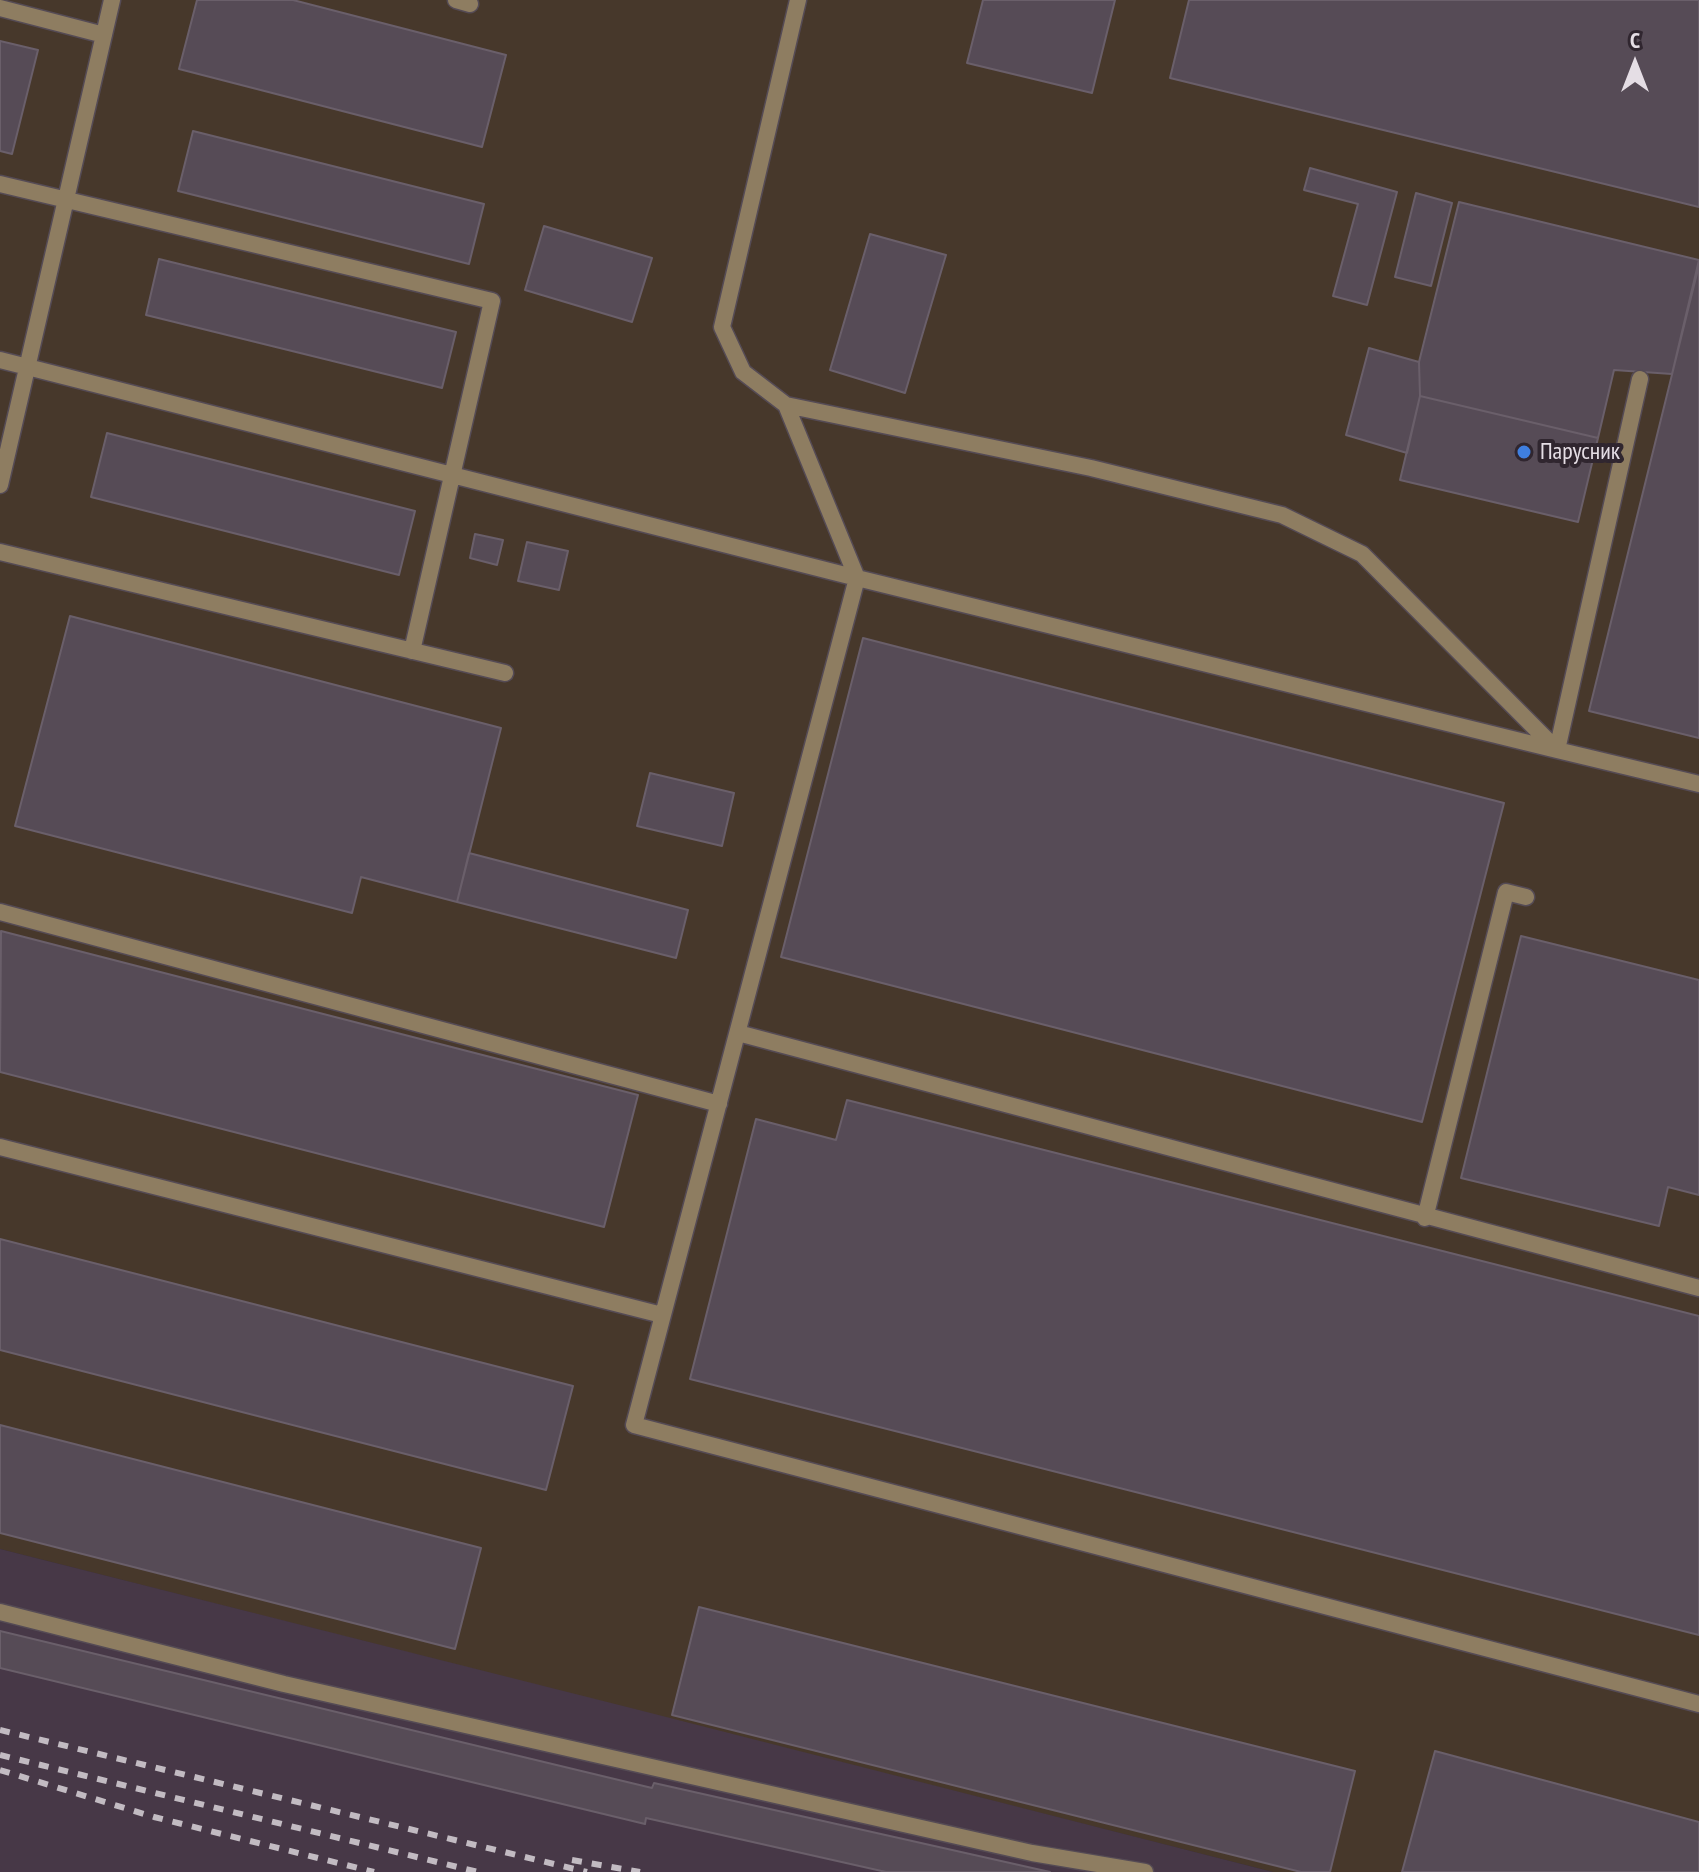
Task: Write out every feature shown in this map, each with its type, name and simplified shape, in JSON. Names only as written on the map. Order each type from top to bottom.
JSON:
[{"type":"lane","points":[[0,485],[112,0]]},
{"type":"lane","points":[[798,0],[722,327],[743,372],[786,405],[1091,468],[1282,515],[1362,554],[1557,750]]},
{"type":"lane","points":[[0,8],[104,35]]},
{"type":"lane","points":[[0,184],[492,301],[412,651]]},
{"type":"lane","points":[[0,360],[857,578],[1699,784]]},
{"type":"lane","points":[[1557,750],[1640,379]]},
{"type":"lane","points":[[786,405],[857,578],[634,1425],[1699,1704]]},
{"type":"lane","points":[[0,552],[505,673]]},
{"type":"lane","points":[[1425,1218],[1506,892],[1526,897]]},
{"type":"lane","points":[[0,912],[719,1104]]},
{"type":"lane","points":[[738,1033],[1425,1218],[1699,1288]]},
{"type":"lane","points":[[0,1147],[662,1315]]},
{"type":"lane","points":[[0,1612],[299,1688],[1032,1853],[1145,1872]]},
{"type":"shaded area","points":[[0,0],[1699,0],[1699,1872],[1273,1872],[0,1549]]},
{"type":"shaded area","points":[[0,1549],[635,1709],[1273,1872],[0,1872]]},
{"type":"building","points":[[197,0],[293,0],[506,55],[482,147],[179,69]]},
{"type":"building","points":[[983,0],[1115,0],[1092,93],[967,63]]},
{"type":"building","points":[[1189,0],[1699,0],[1699,207],[1170,78]]},
{"type":"building","points":[[0,41],[38,50],[12,154],[0,151]]},
{"type":"building","points":[[193,131],[484,204],[469,264],[178,191]]},
{"type":"building","points":[[1310,168],[1397,192],[1367,305],[1333,296],[1358,204],[1304,190]]},
{"type":"building","points":[[1416,193],[1452,203],[1431,286],[1395,277]]},
{"type":"building","points":[[1459,202],[1699,260],[1672,374],[1614,370],[1598,438],[1420,396],[1419,362]]},
{"type":"building","points":[[544,226],[652,258],[632,322],[525,290]]},
{"type":"building","points":[[870,234],[946,255],[905,393],[830,370]]},
{"type":"building","points":[[159,259],[456,332],[442,388],[146,315]]},
{"type":"building","points":[[1699,265],[1699,738],[1589,711]]},
{"type":"building","points":[[1369,348],[1419,362],[1420,396],[1407,453],[1346,435]]},
{"type":"building","points":[[1420,396],[1598,438],[1578,522],[1400,480]]},
{"type":"building","points":[[107,433],[415,511],[399,575],[91,497]]},
{"type":"building","points":[[475,534],[503,540],[497,565],[470,558]]},
{"type":"building","points":[[527,542],[568,551],[559,590],[518,581]]},
{"type":"building","points":[[70,616],[501,728],[457,902],[361,877],[352,913],[15,826]]},
{"type":"building","points":[[863,638],[1504,803],[1422,1122],[781,957]]},
{"type":"building","points":[[650,773],[734,793],[722,846],[637,826]]},
{"type":"building","points":[[469,853],[688,910],[676,958],[457,902]]},
{"type":"building","points":[[1,931],[638,1095],[604,1227],[0,1072]]},
{"type":"building","points":[[1521,936],[1699,980],[1699,1195],[1668,1187],[1659,1226],[1461,1178]]},
{"type":"building","points":[[847,1100],[1699,1316],[1699,1635],[690,1379],[756,1119],[836,1140]]},
{"type":"building","points":[[0,1239],[573,1386],[546,1490],[0,1350]]},
{"type":"building","points":[[0,1425],[481,1548],[455,1649],[0,1533]]},
{"type":"building","points":[[699,1607],[1355,1771],[1330,1872],[1301,1872],[672,1715]]},
{"type":"building","points":[[0,1631],[652,1788],[654,1783],[1050,1872],[886,1872],[646,1818],[645,1824],[0,1668]]},
{"type":"building","points":[[1435,1751],[1699,1822],[1699,1872],[1402,1872]]},
{"type":"railway","points":[[0,1730],[587,1872]]},
{"type":"railway","points":[[0,1755],[478,1872]]},
{"type":"railway","points":[[0,1770],[154,1817],[374,1872]]},
{"type":"railway","points":[[572,1860],[640,1872]]},
{"type":"place","name":"Парусник","points":[[1524,452]]}]
